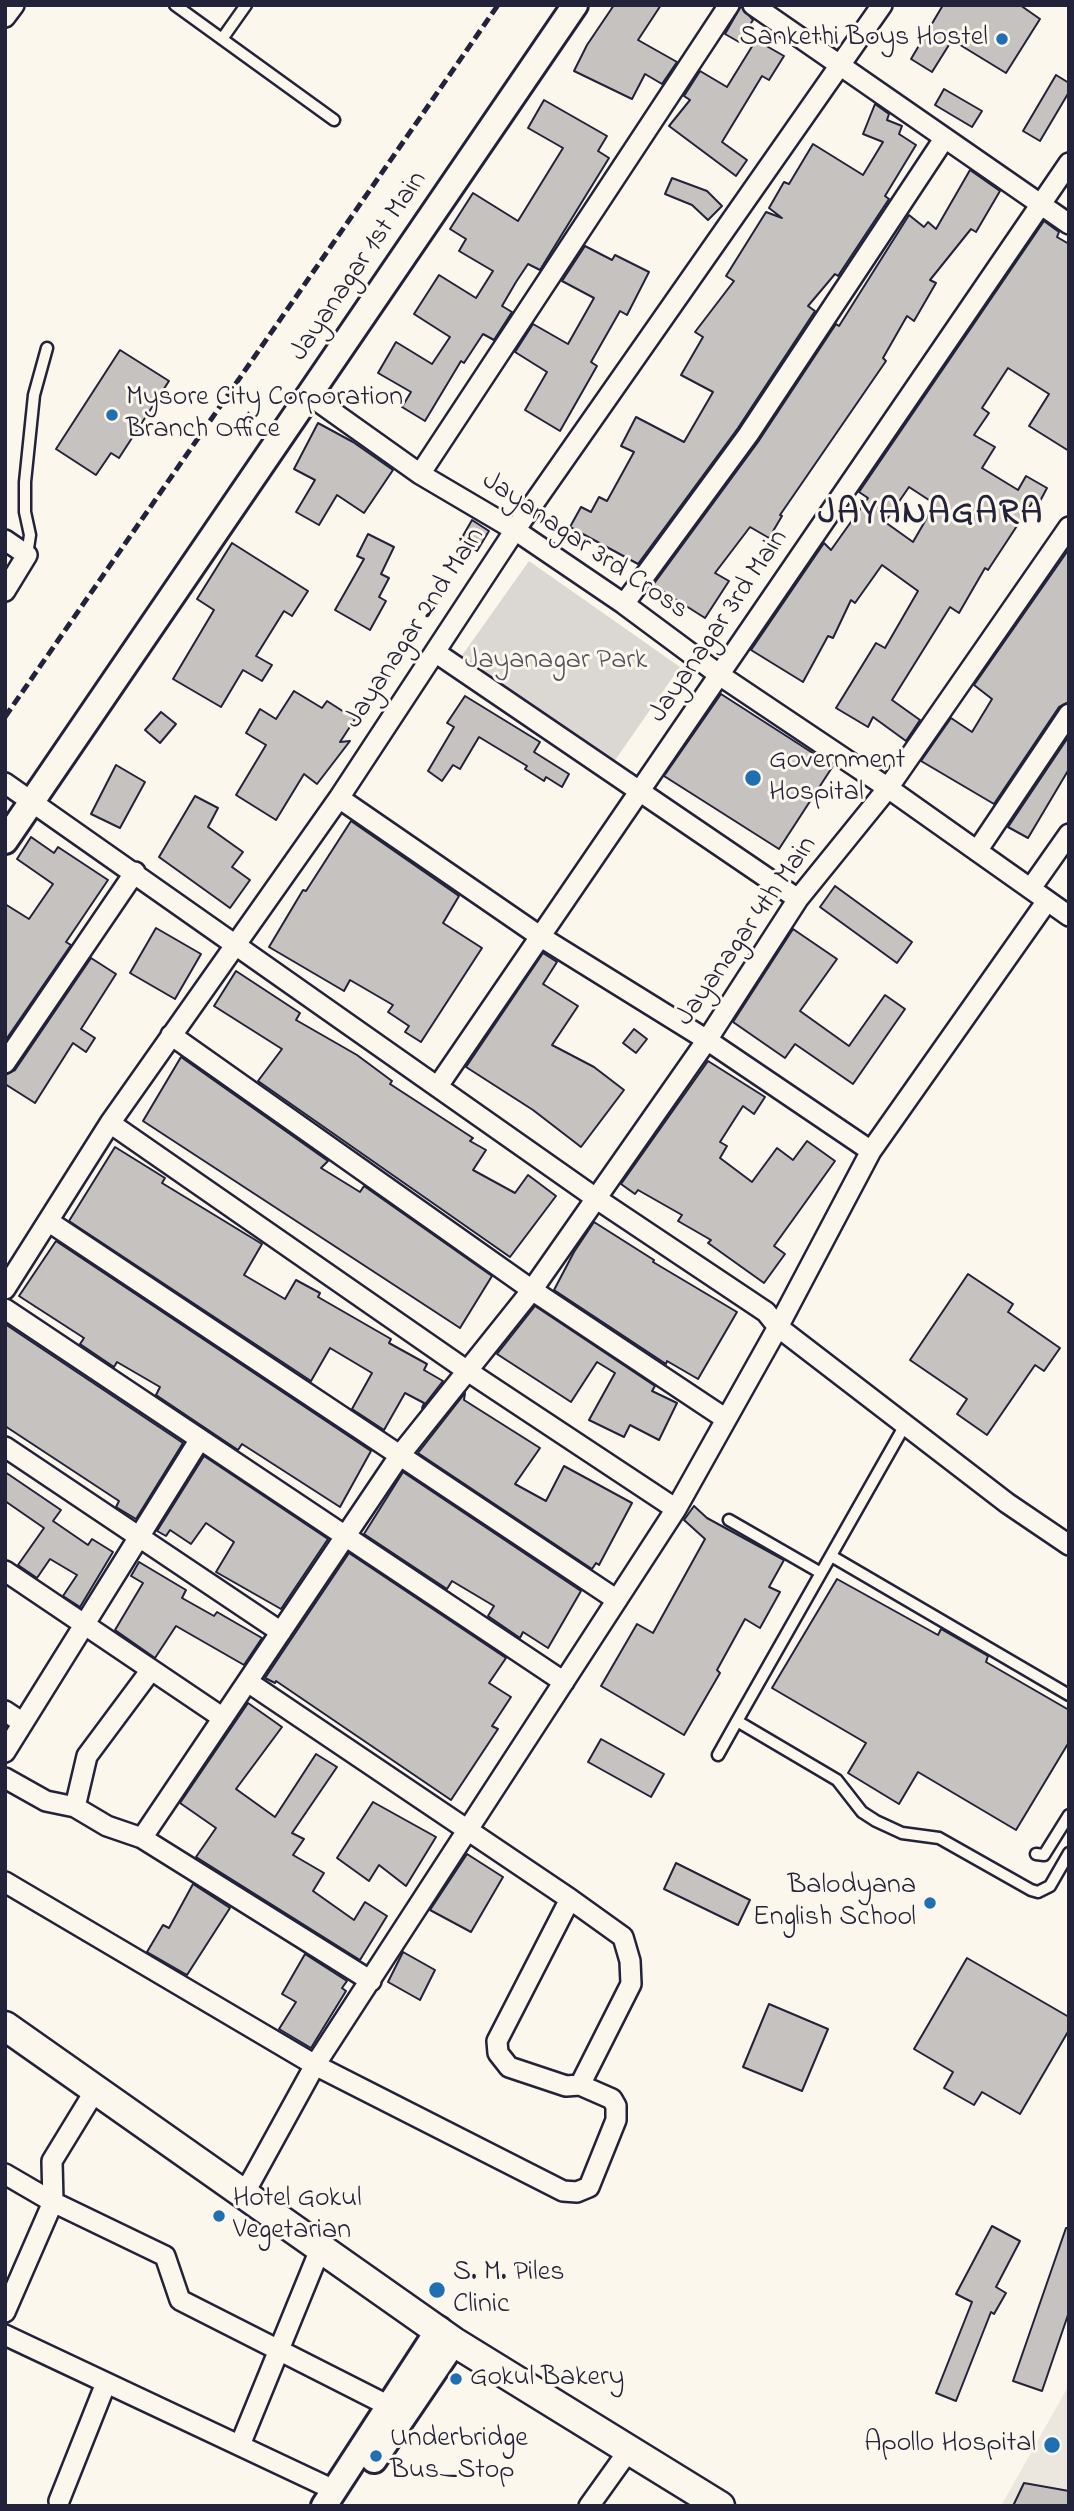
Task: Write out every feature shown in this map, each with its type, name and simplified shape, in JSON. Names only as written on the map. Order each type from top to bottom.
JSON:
[{"type":"main road","points":[[5,2026],[447,2335],[706,2502]]},
{"type":"street","points":[[5,17],[14,5]]},
{"type":"street","name":"Jayanagar 1st Main","points":[[5,841],[575,5]]},
{"type":"street","points":[[420,474],[729,5]]},
{"type":"street","points":[[752,5],[1069,224]]},
{"type":"street","name":"Jayanagar 2nd Main","points":[[5,1289],[110,1123],[340,798],[514,530],[882,5]]},
{"type":"street","points":[[624,604],[748,435],[944,139]]},
{"type":"street","name":"Jayanagar 3rd Main","points":[[438,1086],[721,676],[1069,163]]},
{"type":"street","name":"Jayanagar 3rd Cross","points":[[309,395],[420,474],[514,530],[624,604],[721,676],[888,788],[1069,916]]},
{"type":"street","name":"Jayanagar 4th Main","points":[[142,1838],[400,1455],[532,1290],[707,1040],[798,899],[888,788],[1069,527]]},
{"type":"street","points":[[5,540],[27,555],[5,591]]},
{"type":"street","points":[[435,652],[798,899]]},
{"type":"street","points":[[977,851],[1069,714]]},
{"type":"street","points":[[5,783],[597,1199],[766,1312],[778,1327],[905,1425],[1007,1503],[1069,1545]]},
{"type":"street","points":[[340,798],[541,937],[707,1040],[871,1151]]},
{"type":"street","points":[[1031,888],[1069,834]]},
{"type":"street","points":[[5,1063],[135,872]]},
{"type":"street","points":[[244,2194],[315,2066],[676,1509],[778,1327],[871,1151],[1047,901]]},
{"type":"street","points":[[171,1035],[532,1290],[726,1419]]},
{"type":"street","points":[[110,1123],[466,1370],[676,1509]]},
{"type":"street","points":[[48,1221],[617,1600]]},
{"type":"street","points":[[5,1309],[564,1682]]},
{"type":"street","points":[[5,1752],[200,1439]]},
{"type":"street","points":[[5,1447],[281,1632]]},
{"type":"street","points":[[5,1571],[223,1718]]},
{"type":"street","points":[[75,1807],[87,1756],[151,1670]]},
{"type":"street","points":[[248,1682],[623,1937],[630,1961],[631,1984],[580,2085]]},
{"type":"street","points":[[5,1711],[23,1723]]},
{"type":"street","points":[[5,1778],[46,1801],[75,1807],[107,1826],[142,1838],[371,1981]]},
{"type":"street","points":[[5,1882],[315,2066],[563,2191],[577,2192],[589,2187],[616,2120],[616,2106],[612,2099],[580,2085],[566,2086],[509,2067],[498,2053],[498,2042],[570,1899]]},
{"type":"street","points":[[5,2312],[53,2202],[52,2161],[96,2089]]},
{"type":"street","points":[[5,2174],[53,2202],[165,2256],[180,2300],[389,2406]]},
{"type":"street","points":[[240,2445],[277,2349],[321,2247]]},
{"type":"street","points":[[5,2335],[240,2445],[333,2500]]},
{"type":"street","points":[[333,2500],[389,2406],[447,2335]]},
{"type":"street","points":[[333,2500],[447,2335]]},
{"type":"street","points":[[61,2504],[106,2382]]},
{"type":"street","points":[[589,2506],[629,2450]]},
{"type":"lane","points":[[175,5],[334,120]]},
{"type":"lane","points":[[222,39],[246,5]]},
{"type":"lane","points":[[27,555],[30,535],[25,512],[24,482],[34,395],[47,348]]},
{"type":"lane","points":[[718,1755],[821,1573],[833,1557],[905,1425]]},
{"type":"lane","points":[[729,1520],[821,1573]]},
{"type":"lane","points":[[833,1557],[1069,1695]]},
{"type":"lane","points":[[737,1721],[837,1780],[863,1812],[876,1821],[902,1833],[939,1838],[1031,1890],[1038,1892],[1050,1886],[1069,1853]]},
{"type":"lane","points":[[1036,1854],[1044,1855],[1069,1815]]},
{"type":"shaded area","name":"Apollo Hospital","points":[[1069,2385],[1069,2506],[1001,2506]]},
{"type":"green space","name":"Jayanagar Park","points":[[529,561],[680,667],[604,776],[451,671]]},
{"type":"building","points":[[614,5],[661,5],[638,40],[677,62],[662,84],[645,74],[632,99],[574,71],[587,45]]},
{"type":"building","points":[[943,5],[1020,5],[1040,19],[1006,73],[952,40],[932,72],[911,59]]},
{"type":"building","points":[[741,6],[753,20],[739,42],[725,34]]},
{"type":"building","points":[[756,40],[784,56],[769,80],[762,76],[722,142],[747,160],[736,176],[669,126],[690,100],[684,96],[700,71],[727,87]]},
{"type":"building","points":[[1056,75],[1069,83],[1069,92],[1040,141],[1023,131]]},
{"type":"building","points":[[944,89],[982,111],[972,127],[935,105]]},
{"type":"building","points":[[544,100],[607,136],[598,151],[609,158],[540,270],[528,264],[516,282],[502,306],[512,312],[494,340],[483,334],[464,363],[461,361],[425,421],[402,407],[411,392],[378,373],[396,342],[432,364],[450,337],[414,314],[439,275],[476,298],[493,271],[459,251],[466,239],[450,229],[473,193],[518,221],[563,148],[528,128]]},
{"type":"building","points":[[875,104],[889,114],[887,120],[902,126],[899,134],[916,145],[885,196],[889,199],[838,276],[835,274],[808,306],[815,311],[738,428],[638,564],[570,527],[581,507],[591,512],[599,497],[607,501],[634,452],[621,446],[636,417],[684,442],[713,392],[681,375],[703,337],[695,332],[734,281],[726,276],[766,212],[782,218],[769,208],[784,182],[789,184],[813,144],[863,175],[883,142],[863,134]]},
{"type":"building","points":[[970,170],[1000,191],[976,232],[971,229],[930,280],[936,283],[914,321],[907,316],[883,358],[886,361],[780,515],[782,516],[769,538],[750,527],[715,573],[729,581],[705,618],[653,585],[758,442],[836,324],[839,326],[909,215],[924,227],[928,222],[936,229]]},
{"type":"building","points":[[672,178],[707,191],[722,206],[708,220],[692,205],[665,194]]},
{"type":"building","points":[[1044,221],[1059,232],[1057,237],[1069,244],[1069,451],[1029,426],[1049,394],[1008,368],[982,408],[989,413],[974,435],[995,447],[982,468],[1018,490],[1026,476],[1047,488],[1039,503],[1034,500],[988,570],[985,568],[959,613],[950,607],[892,700],[920,720],[906,741],[873,717],[868,727],[836,708],[876,643],[885,648],[918,591],[882,565],[855,603],[851,600],[833,638],[828,636],[803,682],[751,650],[824,543],[831,550],[868,498],[859,492]],"holes":[[[909,487],[935,504],[913,542],[885,522]]]},
{"type":"building","points":[[585,246],[612,260],[615,255],[649,272],[627,315],[620,311],[591,362],[597,366],[560,431],[525,410],[547,372],[515,352],[533,324],[568,344],[594,298],[562,281]]},
{"type":"building","name":"Mysore City Corporation Branch Office","points":[[120,350],[169,381],[119,458],[111,453],[96,475],[56,449]]},
{"type":"building","points":[[318,423],[353,442],[393,470],[364,513],[337,495],[319,525],[296,512],[315,480],[294,469]]},
{"type":"building","points":[[472,520],[489,531],[477,551],[460,541]]},
{"type":"building","points":[[368,534],[394,547],[381,574],[389,578],[379,597],[386,601],[370,630],[335,610],[364,559],[357,556]]},
{"type":"building","points":[[232,543],[308,591],[292,616],[284,611],[256,656],[272,665],[262,681],[243,670],[221,707],[173,679],[214,610],[197,599]]},
{"type":"building","points":[[1069,549],[1069,702],[1059,707],[994,804],[921,761],[951,718],[972,732],[992,699],[974,685]]},
{"type":"building","points":[[294,691],[322,708],[327,701],[355,719],[340,742],[350,741],[317,784],[304,774],[276,820],[236,795],[266,745],[246,733],[260,709],[276,719]]},
{"type":"building","points":[[721,694],[833,766],[779,849],[664,776]]},
{"type":"building","points":[[465,696],[540,742],[534,752],[569,774],[562,787],[546,777],[544,781],[525,769],[527,766],[479,737],[460,769],[453,765],[442,781],[428,771],[454,727],[447,723]]},
{"type":"building","points":[[161,712],[176,724],[160,743],[145,730]]},
{"type":"building","points":[[1069,736],[1069,769],[1028,838],[1008,827]]},
{"type":"building","points":[[116,765],[145,782],[120,828],[91,814]]},
{"type":"building","points":[[195,796],[218,808],[208,827],[243,852],[232,867],[250,880],[230,908],[159,857]]},
{"type":"building","points":[[351,821],[459,896],[443,923],[482,948],[421,1042],[405,1032],[409,1026],[388,1012],[393,1005],[350,980],[344,991],[269,947],[303,890],[306,891]]},
{"type":"building","points":[[31,837],[54,853],[58,847],[108,880],[66,942],[71,945],[5,1041],[5,904],[29,919],[53,884],[17,859]]},
{"type":"building","points":[[835,886],[912,942],[897,963],[820,907]]},
{"type":"building","points":[[156,928],[201,954],[175,999],[130,973]]},
{"type":"building","points":[[793,929],[837,959],[800,1011],[849,1046],[885,995],[905,1009],[853,1084],[795,1044],[785,1058],[733,1022]]},
{"type":"building","points":[[543,953],[557,962],[543,984],[578,1006],[552,1045],[594,1067],[624,1090],[581,1147],[533,1110],[466,1067]]},
{"type":"building","points":[[91,958],[116,974],[81,1029],[95,1038],[86,1052],[73,1043],[35,1103],[5,1084],[5,1075],[15,1070]]},
{"type":"building","points":[[236,971],[300,1013],[296,1020],[357,1055],[392,1081],[390,1084],[473,1138],[470,1141],[486,1150],[473,1170],[515,1193],[528,1175],[556,1196],[510,1257],[258,1081],[282,1049],[214,1006]]},
{"type":"building","points":[[634,1029],[647,1039],[636,1053],[623,1043]]},
{"type":"building","points":[[181,1057],[328,1161],[321,1168],[360,1192],[364,1186],[492,1276],[460,1328],[143,1121]]},
{"type":"building","points":[[708,1061],[765,1097],[754,1114],[743,1106],[720,1142],[727,1146],[720,1158],[752,1182],[777,1148],[793,1160],[807,1141],[835,1161],[774,1246],[785,1254],[764,1283],[708,1243],[711,1240],[678,1221],[682,1215],[638,1190],[635,1194],[621,1184]]},
{"type":"building","points":[[115,1147],[165,1178],[162,1183],[262,1244],[244,1275],[285,1299],[296,1280],[320,1293],[318,1297],[391,1339],[389,1343],[427,1364],[424,1370],[443,1381],[422,1408],[424,1403],[405,1393],[384,1430],[352,1409],[372,1373],[330,1348],[311,1381],[69,1221]]},
{"type":"building","points":[[594,1222],[654,1260],[653,1262],[737,1312],[698,1379],[667,1361],[666,1364],[554,1290]]},
{"type":"building","points":[[56,1241],[371,1451],[340,1507],[242,1444],[238,1450],[156,1395],[160,1387],[117,1362],[114,1367],[80,1344],[84,1338],[19,1296]]},
{"type":"building","points":[[968,1274],[1013,1304],[1008,1312],[1060,1348],[1044,1371],[1035,1365],[987,1435],[957,1414],[967,1399],[910,1360]]},
{"type":"building","points":[[535,1306],[655,1386],[652,1391],[677,1403],[659,1440],[630,1425],[624,1437],[589,1420],[615,1373],[597,1362],[571,1402],[497,1354]]},
{"type":"building","points":[[5,1324],[183,1443],[136,1519],[116,1507],[119,1501],[5,1426]]},
{"type":"building","points":[[465,1393],[464,1400],[540,1448],[515,1484],[546,1501],[564,1466],[632,1503],[599,1565],[596,1563],[592,1569],[418,1453]]},
{"type":"building","points":[[204,1456],[328,1539],[281,1609],[216,1572],[234,1542],[206,1523],[191,1544],[170,1530],[166,1536],[157,1531]]},
{"type":"building","points":[[5,1472],[61,1510],[53,1521],[88,1545],[92,1539],[113,1552],[80,1607],[63,1596],[77,1575],[50,1559],[37,1578],[18,1565],[44,1528],[5,1501]]},
{"type":"building","points":[[403,1472],[581,1591],[548,1648],[523,1632],[520,1638],[488,1616],[494,1606],[452,1581],[447,1589],[364,1534]]},
{"type":"building","points":[[694,1506],[707,1518],[784,1560],[769,1587],[780,1592],[760,1628],[745,1619],[717,1670],[720,1673],[684,1735],[601,1686],[637,1624],[653,1633],[705,1539],[684,1520]]},
{"type":"building","points":[[349,1553],[506,1658],[489,1683],[511,1697],[492,1726],[498,1729],[451,1800],[276,1681],[275,1683],[265,1678]]},
{"type":"building","points":[[139,1562],[186,1590],[182,1598],[214,1616],[217,1612],[262,1638],[244,1665],[176,1626],[155,1658],[115,1630],[143,1583],[131,1576]]},
{"type":"building","points":[[837,1579],[938,1635],[941,1629],[988,1656],[986,1662],[1069,1710],[1069,1742],[1016,1830],[918,1772],[899,1804],[848,1773],[866,1743],[772,1688]]},
{"type":"building","points":[[248,1703],[282,1727],[236,1789],[275,1817],[316,1754],[337,1767],[292,1833],[304,1839],[293,1855],[324,1873],[313,1891],[354,1920],[365,1902],[387,1916],[360,1960],[196,1857],[216,1828],[180,1803]]},
{"type":"building","points":[[601,1739],[664,1774],[651,1797],[588,1762]]},
{"type":"building","points":[[373,1802],[436,1837],[406,1886],[379,1865],[369,1881],[337,1858]]},
{"type":"building","points":[[467,1854],[503,1877],[471,1932],[430,1910]]},
{"type":"building","points":[[676,1863],[750,1900],[738,1925],[664,1889]]},
{"type":"building","points":[[193,1884],[230,1908],[187,1975],[147,1952],[163,1925],[169,1928]]},
{"type":"building","points":[[403,1952],[435,1970],[420,2000],[388,1982]]},
{"type":"building","points":[[305,1954],[347,1981],[342,1988],[346,1991],[311,2048],[279,2029],[296,2002],[282,1994]]},
{"type":"building","points":[[967,1958],[1069,2017],[1069,2030],[1020,2114],[982,2092],[974,2105],[944,2088],[953,2072],[914,2049]]},
{"type":"building","points":[[769,2004],[828,2029],[802,2091],[743,2067]]},
{"type":"building","points":[[992,2226],[1020,2241],[996,2287],[1006,2293],[994,2314],[991,2312],[956,2401],[936,2393],[972,2302],[956,2294]]},
{"type":"building","points":[[1066,2228],[1069,2228],[1069,2312],[1042,2391],[1013,2381]]},
{"type":"building","points":[[1024,2483],[1069,2491],[1069,2506],[1013,2506]]},
{"type":"railway","points":[[5,717],[498,5]]},
{"type":"place","name":"Sankethi Boys Hostel","points":[[1002,39]]},
{"type":"place","name":"Mysore City Corporation Branch Office","points":[[112,415]]},
{"type":"place","name":"Government Hospital","points":[[753,778]]},
{"type":"place","name":"Balodyana English School","points":[[930,1903]]},
{"type":"place","name":"Hotel Gokul Vegetarian","points":[[219,2216]]},
{"type":"place","name":"S. M. Piles Clinic","points":[[437,2290]]},
{"type":"place","name":"Gokul Bakery","points":[[456,2379]]},
{"type":"place","name":"Apollo Hospital","points":[[1052,2445]]},
{"type":"place","name":"Underbridge Bus_Stop","points":[[376,2456]]},
{"type":"district","name":"JAYANAGARA","points":[[931,516]]}]
